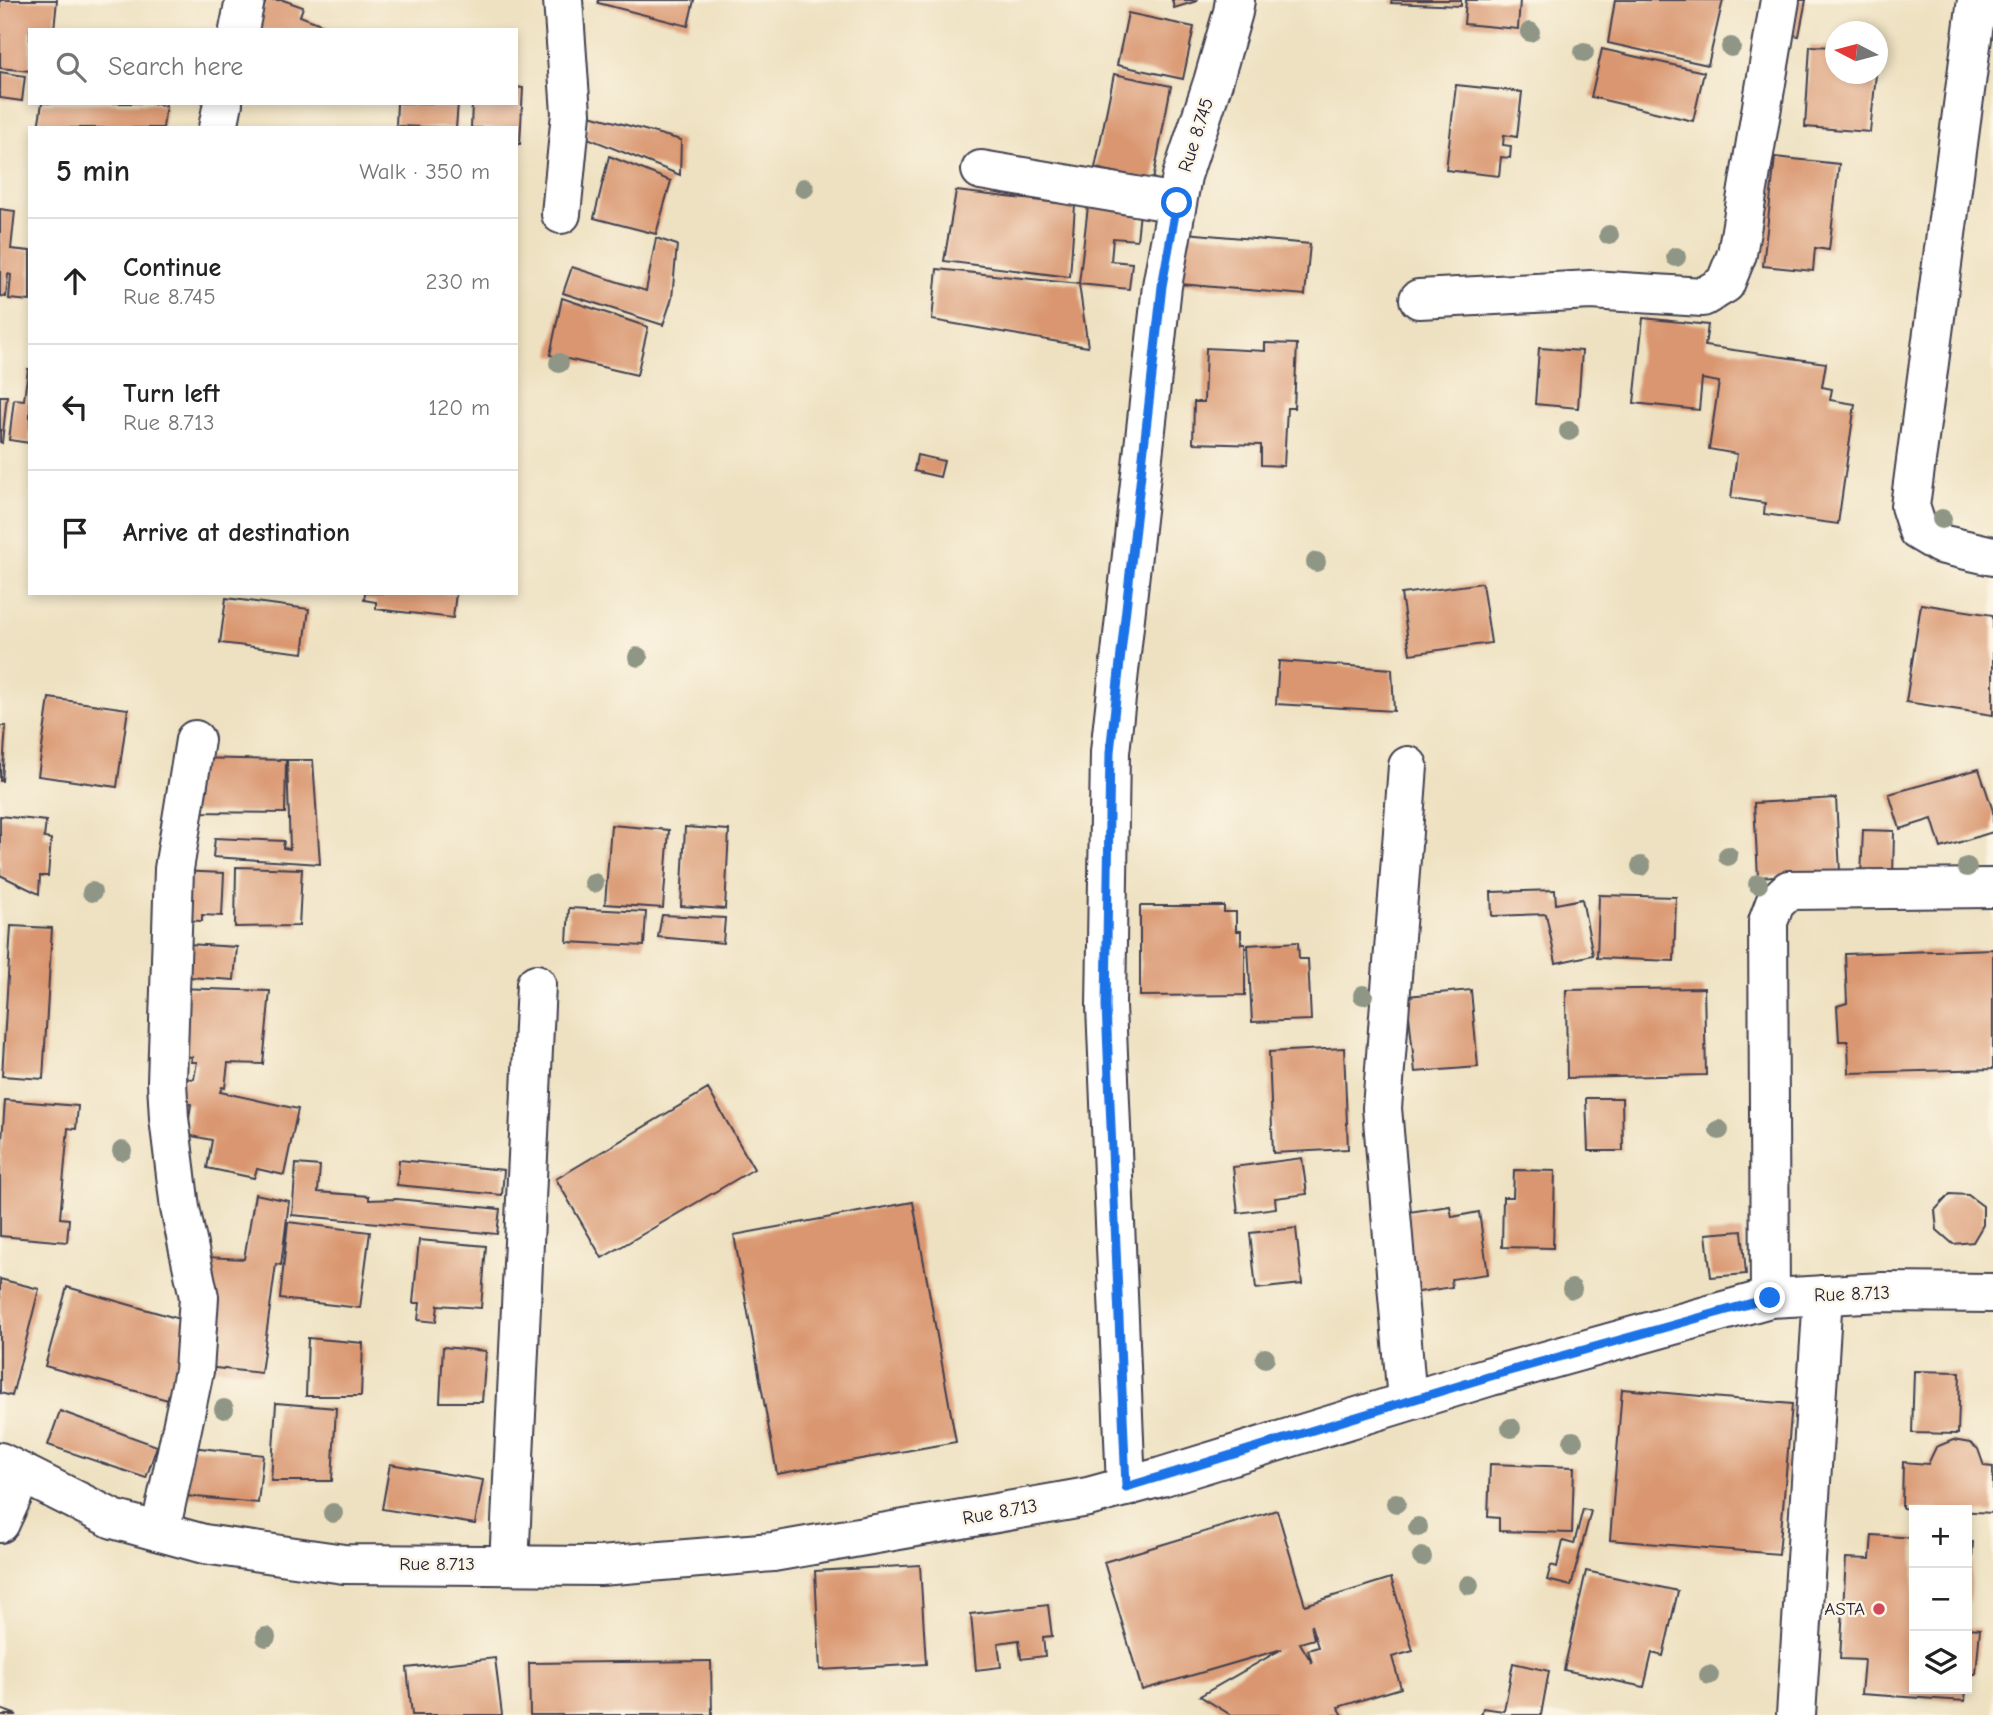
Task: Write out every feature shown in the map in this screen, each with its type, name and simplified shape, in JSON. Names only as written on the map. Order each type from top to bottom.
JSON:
[{"type":"street","points":[[239,28],[245,0]]},
{"type":"street","points":[[561,214],[571,113],[563,0]]},
{"type":"street","name":"Rue 8.745","points":[[1126,1487],[1106,1006],[1110,752],[1162,286],[1182,176],[1213,82],[1234,0]]},
{"type":"street","points":[[1419,299],[1591,290],[1703,297],[1725,284],[1737,254],[1780,0]]},
{"type":"street","points":[[1977,0],[1910,506],[1918,531],[1940,544],[1993,556]]},
{"type":"street","points":[[218,126],[223,105]]},
{"type":"street","points":[[981,170],[1177,203]]},
{"type":"street","points":[[160,1532],[194,1371],[199,1297],[180,1208],[167,1082],[174,869],[195,740]]},
{"type":"street","points":[[1406,1401],[1382,1108],[1408,766]]},
{"type":"street","points":[[1770,1298],[1768,922],[1775,903],[1789,890],[1993,888]]},
{"type":"street","points":[[509,1564],[536,984]]},
{"type":"street","name":"Rue 8.713","points":[[11,1468],[113,1519],[204,1544],[344,1564],[600,1566],[773,1552],[1088,1497],[1406,1401],[1770,1298],[1883,1292],[1993,1293]]},
{"type":"street","points":[[1796,1715],[1823,1295]]},
{"type":"street","points":[[0,1523],[11,1468]]},
{"type":"building","points":[[0,0],[57,0],[54,28],[28,28],[28,71],[0,68]]},
{"type":"building","points":[[266,0],[283,0],[303,7],[300,16],[331,28],[258,28]]},
{"type":"building","points":[[598,0],[694,0],[688,26],[598,3]]},
{"type":"building","points":[[1172,0],[1197,0],[1197,1],[1174,8]]},
{"type":"building","points":[[1392,0],[1461,0],[1461,6],[1391,3]]},
{"type":"building","points":[[1466,0],[1520,0],[1518,29],[1464,24]]},
{"type":"building","points":[[1615,0],[1723,0],[1708,65],[1608,43]]},
{"type":"building","points":[[1782,0],[1806,0],[1799,36],[1776,32]]},
{"type":"building","points":[[1128,13],[1194,27],[1183,79],[1117,65]]},
{"type":"building","points":[[1810,46],[1825,47],[1825,84],[1875,84],[1870,132],[1805,127]]},
{"type":"building","points":[[1602,49],[1704,72],[1693,121],[1591,97]]},
{"type":"building","points":[[0,72],[25,76],[22,101],[0,98]]},
{"type":"building","points":[[1114,74],[1171,86],[1153,180],[1095,168]]},
{"type":"building","points":[[1456,85],[1522,92],[1517,137],[1504,135],[1503,145],[1511,146],[1510,158],[1501,157],[1499,176],[1446,170]]},
{"type":"building","points":[[518,87],[523,88],[520,144],[518,126],[471,126],[472,105],[518,105]]},
{"type":"building","points":[[42,105],[166,106],[163,126],[38,126]]},
{"type":"building","points":[[397,105],[458,105],[456,126],[396,126]]},
{"type":"building","points":[[590,115],[681,140],[680,175],[585,137]]},
{"type":"building","points":[[609,156],[671,181],[656,234],[594,218]]},
{"type":"building","points":[[1775,157],[1839,164],[1829,250],[1815,248],[1813,271],[1763,266]]},
{"type":"building","points":[[956,191],[1075,205],[1070,277],[944,261]]},
{"type":"building","points":[[1088,206],[1140,212],[1137,240],[1113,238],[1111,261],[1132,263],[1129,289],[1079,284]]},
{"type":"building","points":[[0,209],[15,211],[11,249],[28,251],[28,301],[9,299],[11,275],[8,274],[6,297],[0,296]]},
{"type":"building","points":[[1185,233],[1310,244],[1305,295],[1180,284]]},
{"type":"building","points":[[656,238],[677,245],[672,298],[663,325],[563,293],[572,267],[646,291]]},
{"type":"building","points":[[937,269],[1079,284],[1088,347],[932,320]]},
{"type":"building","points":[[562,298],[648,327],[637,375],[550,355]]},
{"type":"building","points":[[1643,318],[1708,325],[1705,346],[1826,363],[1822,387],[1832,389],[1830,400],[1855,404],[1838,524],[1764,514],[1765,503],[1731,498],[1737,454],[1709,449],[1719,382],[1702,379],[1699,410],[1634,403]]},
{"type":"building","points":[[1265,343],[1297,344],[1294,408],[1287,408],[1284,466],[1261,465],[1261,445],[1193,443],[1194,402],[1204,402],[1206,348],[1265,351]]},
{"type":"building","points":[[1539,348],[1582,351],[1578,408],[1535,404]]},
{"type":"building","points":[[28,369],[28,443],[9,440],[14,399],[24,400]]},
{"type":"building","points":[[0,396],[7,396],[2,443],[0,442]]},
{"type":"building","points":[[917,455],[944,461],[940,477],[914,471]]},
{"type":"building","points":[[1482,583],[1491,643],[1410,654],[1401,594]]},
{"type":"building","points":[[365,595],[456,595],[453,618],[376,609],[376,602],[364,600]]},
{"type":"building","points":[[226,598],[309,609],[303,653],[220,643]]},
{"type":"building","points":[[1921,604],[1993,615],[1993,715],[1906,702]]},
{"type":"building","points":[[1279,661],[1392,669],[1394,711],[1276,704]]},
{"type":"building","points":[[49,698],[128,709],[117,787],[38,776]]},
{"type":"building","points":[[0,726],[6,726],[2,781],[0,781]]},
{"type":"building","points":[[192,758],[286,760],[285,813],[191,812]]},
{"type":"building","points":[[287,760],[313,760],[320,864],[213,857],[215,838],[284,841],[283,848],[290,849]]},
{"type":"building","points":[[1979,769],[1993,811],[1993,832],[1941,848],[1932,819],[1900,829],[1889,794]]},
{"type":"building","points":[[1836,798],[1840,872],[1758,877],[1754,803]]},
{"type":"building","points":[[0,816],[46,821],[44,838],[51,839],[48,876],[40,876],[39,894],[0,875]]},
{"type":"building","points":[[611,825],[669,830],[663,908],[605,904]]},
{"type":"building","points":[[685,827],[729,830],[725,909],[681,906]]},
{"type":"building","points":[[1863,830],[1894,831],[1893,878],[1861,877]]},
{"type":"building","points":[[236,867],[302,869],[299,926],[235,927]]},
{"type":"building","points":[[178,871],[224,873],[222,916],[202,915],[202,921],[176,920]]},
{"type":"building","points":[[1555,890],[1556,904],[1582,899],[1593,955],[1556,963],[1546,914],[1492,916],[1491,892]]},
{"type":"building","points":[[1599,895],[1676,897],[1674,961],[1597,958]]},
{"type":"building","points":[[1140,906],[1224,906],[1224,912],[1236,912],[1236,931],[1241,931],[1241,944],[1245,944],[1245,995],[1140,996]]},
{"type":"building","points":[[569,908],[646,912],[644,946],[567,942]]},
{"type":"building","points":[[662,915],[725,918],[723,943],[658,937]]},
{"type":"building","points":[[11,926],[52,928],[43,1079],[2,1076]]},
{"type":"building","points":[[1298,942],[1299,959],[1308,959],[1311,1020],[1252,1022],[1248,945]]},
{"type":"building","points":[[171,943],[237,947],[234,980],[189,977]]},
{"type":"building","points":[[1993,949],[1993,1069],[1849,1073],[1848,1041],[1839,1041],[1837,1006],[1847,1003],[1845,954]]},
{"type":"building","points":[[176,988],[270,991],[263,1064],[228,1063],[225,1088],[222,1087],[220,1092],[298,1109],[284,1175],[257,1169],[254,1178],[207,1168],[212,1140],[187,1135],[191,1104],[169,1101],[168,1077],[194,1079],[197,1062],[191,1062],[192,1057],[172,1055]]},
{"type":"building","points":[[1704,988],[1706,1075],[1567,1078],[1566,990]]},
{"type":"building","points":[[1471,990],[1478,1067],[1415,1072],[1407,996]]},
{"type":"building","points":[[1344,1048],[1348,1149],[1273,1153],[1269,1052]]},
{"type":"building","points":[[708,1089],[754,1169],[602,1258],[556,1179]]},
{"type":"building","points":[[1586,1098],[1622,1098],[1623,1151],[1588,1151]]},
{"type":"building","points":[[5,1100],[78,1106],[76,1129],[68,1128],[60,1218],[69,1219],[67,1242],[0,1236],[0,1167]]},
{"type":"building","points":[[1302,1158],[1307,1194],[1275,1198],[1276,1208],[1238,1213],[1233,1167]]},
{"type":"building","points":[[399,1160],[504,1170],[502,1195],[397,1185]]},
{"type":"building","points":[[296,1164],[320,1166],[318,1192],[369,1196],[369,1200],[397,1199],[500,1209],[497,1234],[292,1215]]},
{"type":"building","points":[[1514,1170],[1555,1171],[1553,1248],[1502,1247],[1503,1197],[1513,1197]]},
{"type":"building","points":[[255,1194],[289,1201],[281,1265],[276,1264],[261,1373],[197,1366],[207,1257],[244,1259]]},
{"type":"building","points":[[1950,1194],[1968,1195],[1983,1206],[1983,1225],[1973,1242],[1953,1244],[1937,1230],[1935,1210]]},
{"type":"building","points":[[913,1202],[956,1442],[777,1474],[734,1235]]},
{"type":"building","points":[[1450,1206],[1452,1217],[1479,1212],[1488,1274],[1451,1279],[1452,1287],[1412,1293],[1402,1213]]},
{"type":"building","points":[[288,1222],[370,1232],[360,1308],[280,1299]]},
{"type":"building","points":[[1296,1228],[1302,1284],[1256,1289],[1250,1233]]},
{"type":"building","points":[[1742,1231],[1746,1274],[1711,1277],[1706,1234]]},
{"type":"building","points":[[419,1240],[486,1246],[481,1308],[438,1305],[436,1322],[418,1320],[420,1303],[413,1303]]},
{"type":"building","points":[[0,1279],[39,1289],[12,1396],[0,1393]]},
{"type":"building","points":[[67,1287],[190,1322],[168,1400],[45,1366]]},
{"type":"building","points":[[308,1338],[363,1343],[361,1396],[306,1396]]},
{"type":"building","points":[[443,1347],[486,1351],[482,1402],[440,1402]]},
{"type":"building","points":[[1914,1371],[1960,1372],[1958,1434],[1912,1433]]},
{"type":"building","points":[[1622,1389],[1792,1404],[1779,1554],[1610,1540]]},
{"type":"building","points":[[276,1403],[336,1408],[332,1481],[271,1481]]},
{"type":"building","points":[[60,1411],[157,1446],[146,1478],[48,1445]]},
{"type":"building","points":[[1953,1440],[1970,1443],[1978,1449],[1984,1466],[1993,1467],[1993,1513],[1972,1512],[1972,1505],[1909,1505],[1909,1508],[1902,1508],[1903,1462],[1928,1464],[1936,1447]]},
{"type":"building","points":[[191,1447],[263,1455],[258,1503],[186,1496]]},
{"type":"building","points":[[390,1464],[483,1480],[475,1524],[382,1509]]},
{"type":"building","points":[[1490,1464],[1574,1467],[1572,1533],[1499,1531],[1499,1518],[1488,1517]]},
{"type":"building","points":[[1583,1509],[1591,1511],[1571,1586],[1547,1580],[1551,1565],[1557,1567],[1563,1541],[1574,1544]]},
{"type":"building","points":[[1277,1510],[1305,1605],[1391,1578],[1413,1651],[1392,1657],[1401,1688],[1338,1707],[1343,1715],[1231,1715],[1200,1696],[1282,1649],[1142,1690],[1104,1562]],"holes":[[[1311,1625],[1318,1647],[1308,1650],[1312,1663],[1300,1643],[1314,1639]]]},
{"type":"building","name":"ASTA","points":[[1872,1535],[1909,1538],[1909,1694],[1966,1694],[1965,1701],[1861,1694],[1864,1660],[1840,1659],[1846,1558],[1870,1559]]},
{"type":"building","points":[[920,1565],[926,1664],[820,1670],[815,1571]]},
{"type":"building","points":[[1586,1571],[1678,1591],[1663,1656],[1652,1653],[1644,1687],[1564,1670]]},
{"type":"building","points":[[1048,1605],[1052,1636],[1043,1637],[1045,1656],[1021,1659],[1019,1640],[998,1643],[1001,1667],[976,1670],[971,1614]]},
{"type":"building","points":[[1972,1628],[1980,1629],[1976,1674],[1972,1674]]},
{"type":"building","points":[[495,1658],[502,1715],[412,1715],[407,1668]]},
{"type":"building","points":[[711,1661],[712,1715],[530,1715],[529,1663]]},
{"type":"building","points":[[1513,1663],[1549,1671],[1541,1715],[1481,1715],[1483,1708],[1504,1711]]},
{"type":"building","points":[[0,1709],[17,1715],[0,1715]]},
{"type":"place","name":"ASTA","points":[[1879,1609]]},
{"type":"route","points":[[1177,203],[1162,286],[1110,752],[1106,1006],[1126,1487],[1491,1376],[1770,1298]]}]
